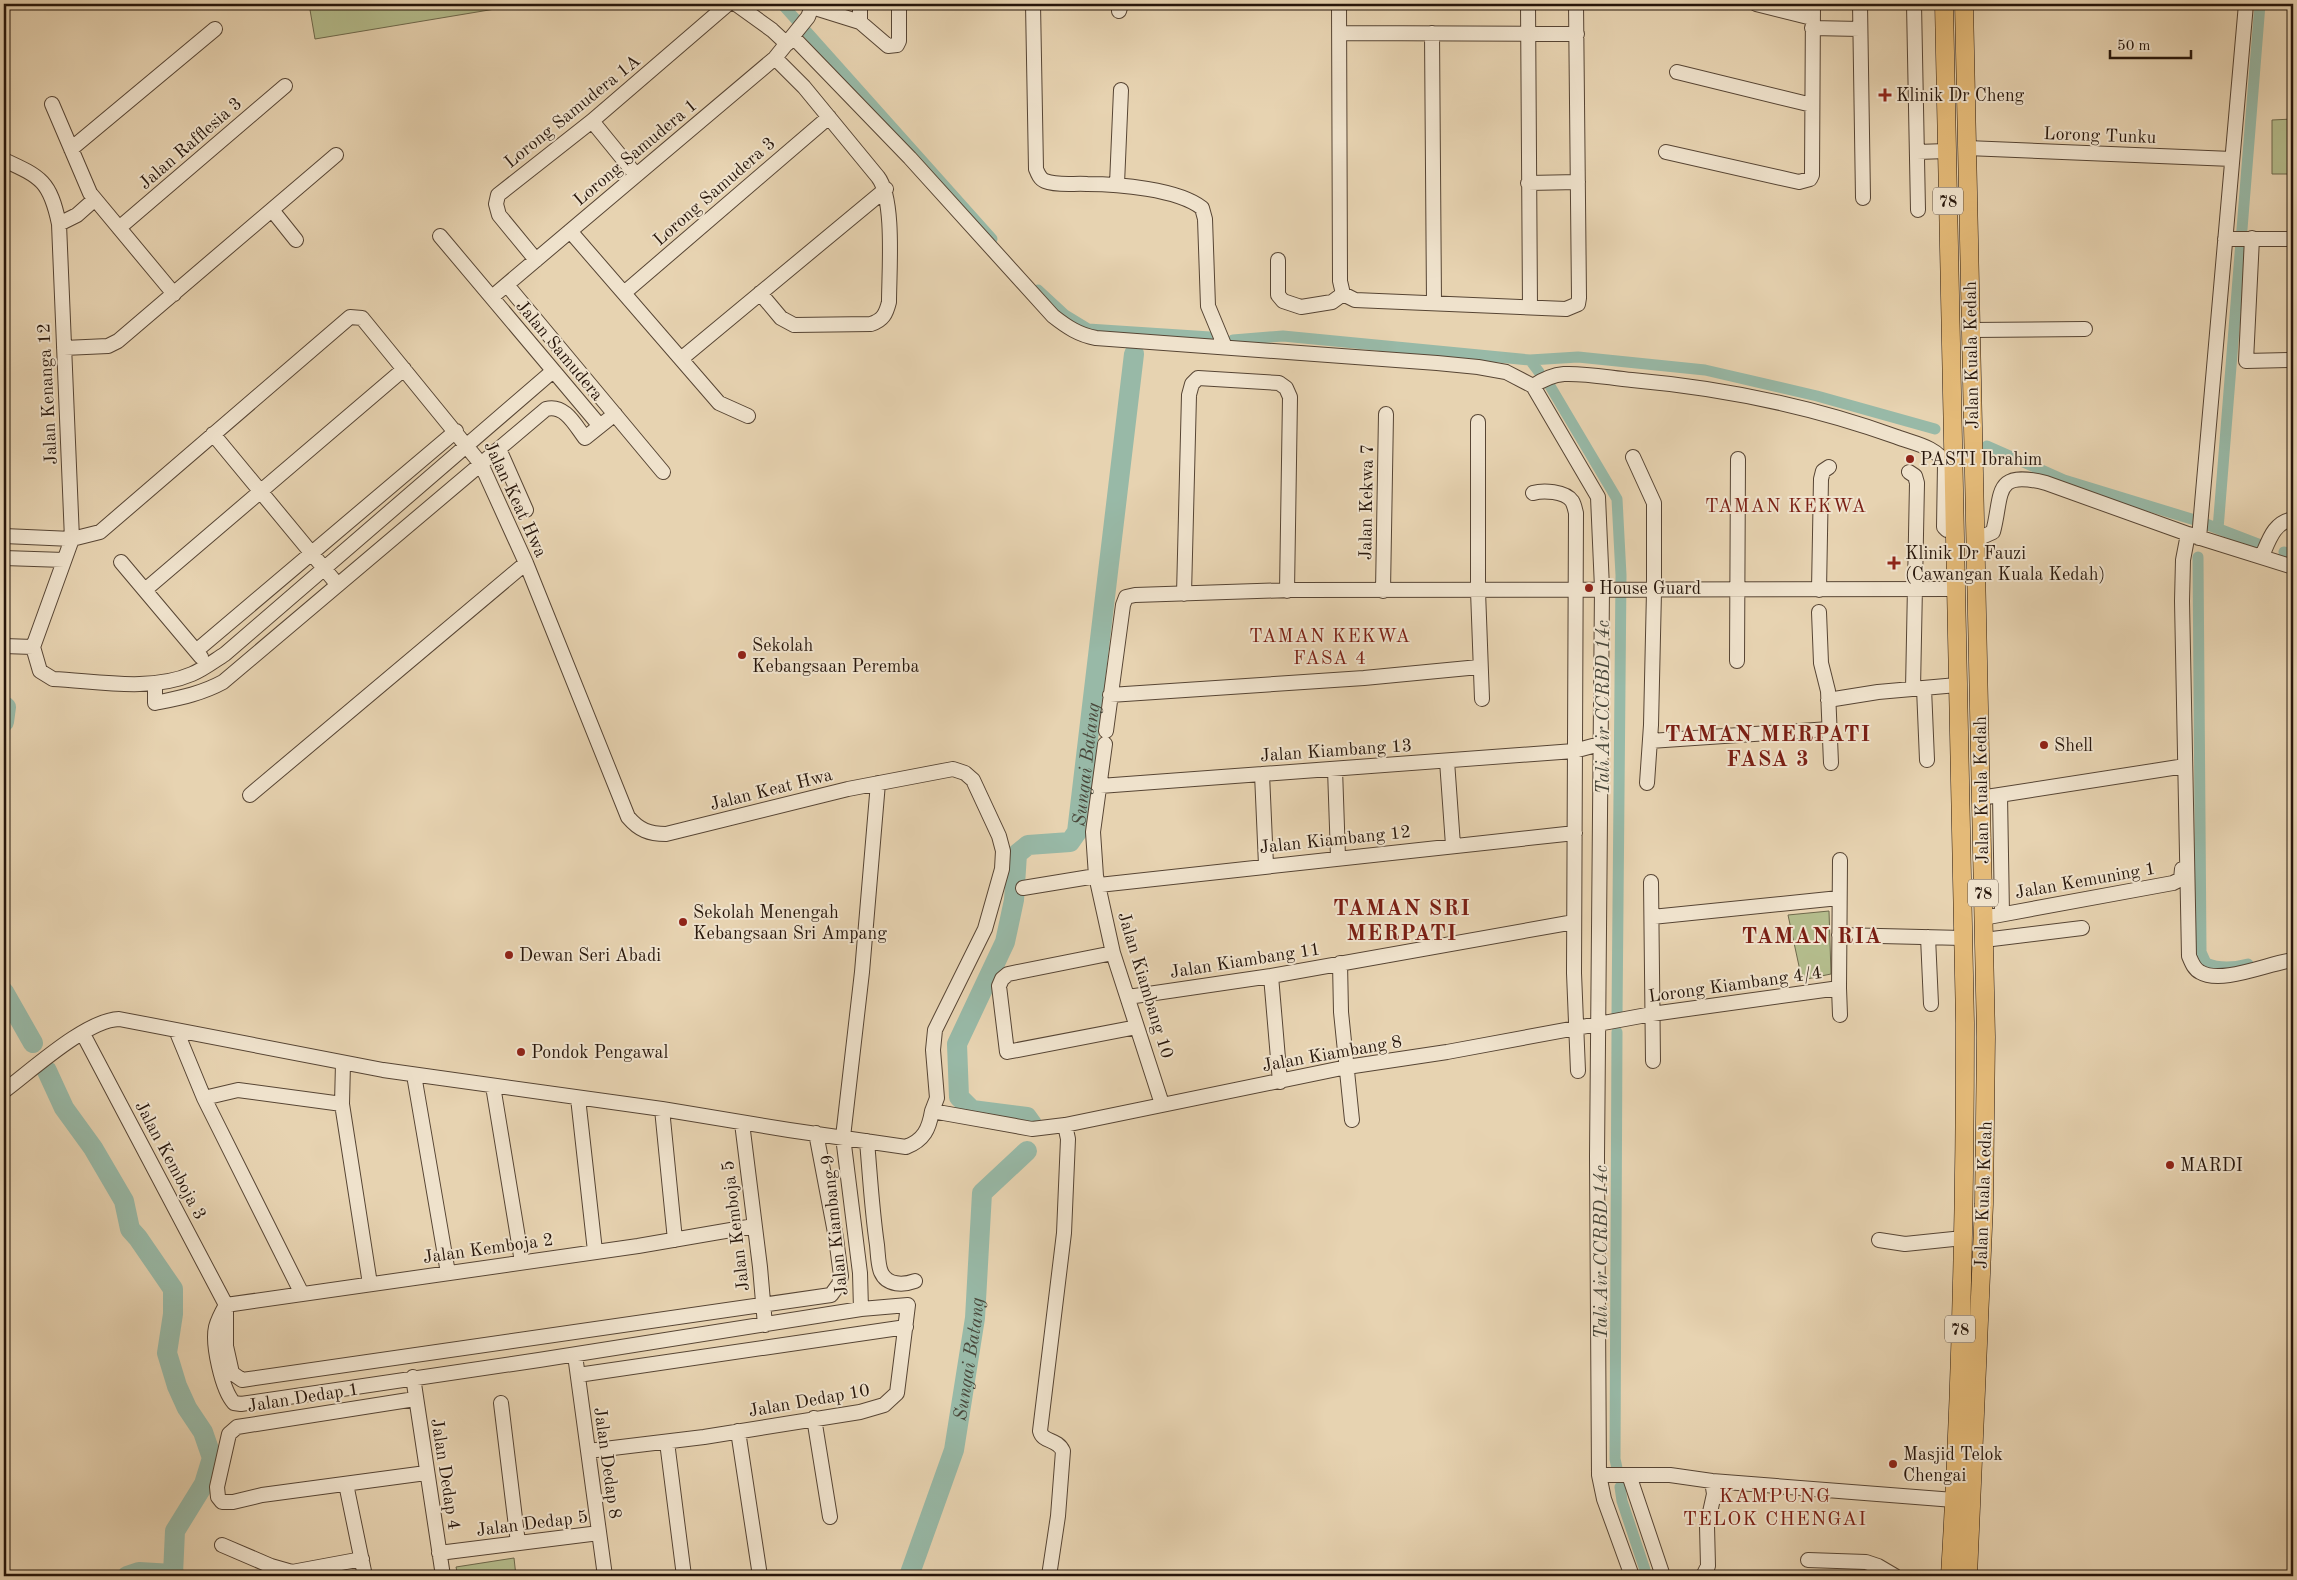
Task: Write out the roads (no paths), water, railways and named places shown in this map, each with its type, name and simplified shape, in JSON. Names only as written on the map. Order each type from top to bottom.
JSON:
[{"type":"main road","name":"Jalan Kuala Kedah","points":[[1944,4],[1963,938],[1965,1130],[1955,1479],[1950,1576]]},
{"type":"main road","name":"Jalan Kuala Kedah","points":[[1964,4],[1984,940],[1986,1145],[1968,1576]]},
{"type":"main road","points":[[1963,938],[1973,938],[1975,933],[1974,801],[1980,772]]},
{"type":"main road","points":[[1955,1479],[1965,1479],[1969,1474],[1973,1404],[1976,1394]]},
{"type":"street","name":"Lorong Samudera 1A","points":[[536,260],[499,215],[496,204],[498,195],[592,121],[728,4]]},
{"type":"street","points":[[736,4],[772,30],[792,37],[910,158],[1053,316],[1069,328],[1082,335],[1096,338],[1225,346],[1478,367],[1506,372],[1533,386],[1598,497],[1608,589],[1600,744],[1599,1475],[1604,1499],[1632,1576]]},
{"type":"street","points":[[860,4],[860,22]]},
{"type":"street","points":[[811,9],[860,22],[888,46],[896,46],[899,41],[899,4]]},
{"type":"street","points":[[1033,4],[1036,169],[1038,174],[1045,181],[1056,183],[1117,184],[1161,193],[1202,208],[1208,306],[1225,346]]},
{"type":"street","points":[[1339,4],[1340,271],[1343,294]]},
{"type":"street","points":[[1528,4],[1530,307]]},
{"type":"street","points":[[1343,294],[1355,300],[1566,309],[1578,304],[1576,4]]},
{"type":"street","points":[[1756,4],[1812,23],[1860,29]]},
{"type":"street","points":[[1666,152],[1799,182],[1806,182],[1812,176],[1813,4]]},
{"type":"street","points":[[1860,4],[1863,198]]},
{"type":"street","points":[[1914,4],[1918,210]]},
{"type":"street","points":[[2246,4],[2232,159],[2240,239],[2246,361],[2293,360]]},
{"type":"street","name":"Lorong Samudera 1","points":[[492,297],[775,58],[811,9]]},
{"type":"street","points":[[71,149],[215,29]]},
{"type":"street","points":[[1340,33],[1577,34]]},
{"type":"street","points":[[1432,33],[1434,302]]},
{"type":"street","points":[[760,293],[781,318],[794,325],[871,324],[880,321],[889,302],[886,189],[804,87],[775,58]]},
{"type":"street","points":[[1676,72],[1812,106]]},
{"type":"street","name":"Jalan Rafflesia 3","points":[[119,228],[285,86]]},
{"type":"street","points":[[1117,184],[1121,90]]},
{"type":"street","points":[[52,104],[88,189],[174,294]]},
{"type":"street","name":"Lorong Samudera 3","points":[[624,293],[829,118]]},
{"type":"street","points":[[592,121],[636,175]]},
{"type":"street","name":"Lorong Tunku","points":[[1967,148],[2232,159]]},
{"type":"street","points":[[1917,152],[1947,151]]},
{"type":"street","points":[[64,348],[108,346],[118,341],[336,155]]},
{"type":"street","name":"Jalan Kenanga 12","points":[[4,160],[40,178],[45,184],[54,206],[58,224],[72,538],[33,647]]},
{"type":"street","points":[[1528,183],[1578,182]]},
{"type":"street","points":[[681,359],[886,189]]},
{"type":"street","points":[[58,224],[78,215],[95,199]]},
{"type":"street","points":[[272,210],[296,240]]},
{"type":"street","points":[[570,231],[719,403],[748,416]]},
{"type":"street","name":"Jalan Samudera","points":[[440,236],[600,426]]},
{"type":"street","points":[[2240,239],[2293,238]]},
{"type":"street","points":[[2240,239],[2193,531],[2183,560],[2182,601],[2189,956],[2194,968],[2201,973],[2216,976],[2293,960]]},
{"type":"street","points":[[1278,260],[1278,295],[1282,301],[1301,307],[1332,302],[1343,294]]},
{"type":"street","points":[[506,285],[663,472]]},
{"type":"street","points":[[4,536],[72,538],[100,532],[350,317],[362,318],[467,445],[208,666],[191,675],[155,683],[48,678],[40,671],[33,647],[4,646]]},
{"type":"street","points":[[1971,330],[2085,329]]},
{"type":"street","points":[[145,590],[404,369]]},
{"type":"street","name":"Jalan Keat Hwa","points":[[4,1092],[92,1026],[109,1019],[119,1019],[414,1075],[662,1109],[742,1123],[906,1147],[916,1143],[929,1127],[937,1098],[933,1050],[935,1030],[985,928],[1002,868],[1003,851],[999,836],[973,780],[965,773],[952,769],[878,783],[666,834],[653,834],[643,831],[628,817],[526,563],[482,464],[467,445],[553,371]]},
{"type":"street","points":[[1533,386],[1542,380],[1564,374],[1676,384],[1738,393],[1852,421],[1930,450],[1942,458],[1945,464],[1944,527],[1947,530],[1954,530]]},
{"type":"street","points":[[1286,590],[1290,397],[1286,388],[1279,384],[1198,378],[1192,384],[1189,395],[1184,594],[1286,590],[1478,591],[1576,588],[1632,590],[1819,590],[1956,588]]},
{"type":"street","points":[[155,683],[155,703],[194,694],[216,686],[546,409],[555,407],[562,410],[585,438],[615,414]]},
{"type":"street","name":"Jalan Kekwa 7","points":[[1384,590],[1386,414]]},
{"type":"street","points":[[1478,422],[1479,667],[1482,699]]},
{"type":"street","points":[[196,651],[313,554],[456,431]]},
{"type":"street","points":[[213,434],[337,584]]},
{"type":"street","points":[[499,449],[526,510]]},
{"type":"street","points":[[1632,457],[1654,503],[1654,590],[1647,783]]},
{"type":"street","points":[[1737,661],[1738,459]]},
{"type":"street","points":[[1819,590],[1821,479],[1823,471],[1829,467]]},
{"type":"street","points":[[1909,472],[1915,476],[1917,482],[1915,588],[1919,689],[1926,760]]},
{"type":"street","points":[[1975,540],[1993,532],[1999,494],[2003,486],[2011,481],[2024,479],[2046,484],[2193,531],[2293,567]]},
{"type":"street","points":[[1533,493],[1566,496],[1573,502],[1576,513],[1574,922],[1575,1029],[1578,1071]]},
{"type":"street","points":[[2262,556],[2277,526],[2284,520],[2293,519]]},
{"type":"street","points":[[4,558],[64,560]]},
{"type":"street","points":[[121,562],[208,666]]},
{"type":"street","points":[[250,795],[526,563]]},
{"type":"street","name":"Jalan Kiambang 10","points":[[1162,1104],[1113,952],[1098,880],[1093,832],[1110,695],[1123,605],[1126,597],[1135,595],[1184,594]]},
{"type":"street","points":[[1819,612],[1820,652],[1828,700],[1831,763]]},
{"type":"street","points":[[1110,695],[1354,679],[1479,667]]},
{"type":"street","points":[[1828,700],[1859,694],[1957,685]]},
{"type":"street","points":[[1650,741],[1829,729]]},
{"type":"street","name":"Jalan Kiambang 13","points":[[1100,786],[1574,751],[1600,744]]},
{"type":"street","points":[[1447,761],[1453,845]]},
{"type":"street","points":[[1980,798],[2185,766]]},
{"type":"street","points":[[1335,769],[1338,858]]},
{"type":"street","points":[[1262,774],[1266,865]]},
{"type":"street","name":"Jalan Kiambang 9","points":[[861,1309],[860,1273],[843,1137],[864,953],[878,783]]},
{"type":"street","points":[[2000,795],[2002,914]]},
{"type":"street","name":"Jalan Kiambang 12","points":[[1023,888],[1575,833]]},
{"type":"street","points":[[1840,860],[1840,1015]]},
{"type":"street","name":"Jalan Kemuning 1","points":[[1983,918],[2173,883],[2181,879],[2182,868]]},
{"type":"street","points":[[1651,882],[1653,1061]]},
{"type":"street","points":[[1652,917],[1839,898]]},
{"type":"street","name":"Jalan Kiambang 11","points":[[1128,997],[1270,976],[1574,922]]},
{"type":"street","points":[[1984,940],[2082,928]]},
{"type":"street","points":[[1839,935],[1963,938]]},
{"type":"street","points":[[1928,937],[1931,1004]]},
{"type":"street","points":[[1113,952],[1008,974],[1002,979],[999,986],[1007,1052],[1137,1027]]},
{"type":"street","points":[[1340,963],[1341,1012],[1352,1120]]},
{"type":"street","points":[[1270,976],[1280,1082]]},
{"type":"street","name":"Lorong Kiambang 4/4","points":[[1622,1020],[1839,981]]},
{"type":"street","name":"Jalan Kiambang 8","points":[[932,1111],[1032,1129],[1050,1127],[1347,1067],[1447,1052],[1622,1020]]},
{"type":"street","points":[[176,1030],[204,1098],[302,1294]]},
{"type":"street","name":"Jalan Kemboja 3","points":[[83,1034],[226,1305]]},
{"type":"street","points":[[344,1063],[342,1104],[370,1284]]},
{"type":"street","points":[[414,1075],[448,1273]]},
{"type":"street","points":[[494,1086],[522,1262]]},
{"type":"street","points":[[204,1098],[238,1090],[342,1104]]},
{"type":"street","points":[[578,1098],[595,1251]]},
{"type":"street","points":[[662,1109],[675,1240]]},
{"type":"street","name":"Jalan Kemboja 5","points":[[742,1123],[765,1325]]},
{"type":"street","points":[[1049,1576],[1058,1516],[1063,1450],[1058,1442],[1045,1438],[1040,1431],[1064,1233],[1067,1145],[1065,1125]]},
{"type":"street","points":[[226,1305],[226,1346],[232,1373],[242,1380],[831,1295],[839,1284],[841,1276],[836,1238],[816,1134]]},
{"type":"street","points":[[867,1141],[873,1219],[881,1273],[890,1282],[897,1284],[907,1284],[915,1280]]},
{"type":"street","points":[[854,1221],[873,1219]]},
{"type":"street","name":"Jalan Kemboja 2","points":[[226,1305],[675,1240],[754,1226]]},
{"type":"street","points":[[1879,1240],[1905,1244],[1963,1238]]},
{"type":"street","points":[[860,1273],[881,1273]]},
{"type":"street","points":[[226,1305],[216,1328],[216,1349],[223,1380],[229,1398],[234,1403],[575,1355],[861,1309]]},
{"type":"street","name":"Jalan Dedap 10","points":[[588,1452],[738,1431],[884,1406],[898,1393],[908,1305],[861,1309]]},
{"type":"street","points":[[578,1375],[906,1327]]},
{"type":"street","name":"Jalan Dedap 8","points":[[575,1355],[605,1576]]},
{"type":"street","name":"Jalan Dedap 4","points":[[413,1377],[443,1576]]},
{"type":"street","name":"Jalan Dedap 1","points":[[346,1484],[225,1502],[219,1500],[217,1492],[229,1434],[236,1426],[415,1399]]},
{"type":"street","points":[[501,1403],[518,1543]]},
{"type":"street","points":[[814,1418],[830,1517]]},
{"type":"street","points":[[738,1431],[760,1576]]},
{"type":"street","points":[[667,1442],[684,1576]]},
{"type":"street","points":[[364,1576],[346,1484],[426,1473]]},
{"type":"street","points":[[1599,1475],[1670,1475],[1712,1481],[1954,1500]]},
{"type":"street","points":[[1629,1475],[1663,1576]]},
{"type":"street","points":[[1703,1576],[1708,1566],[1707,1526],[1714,1494],[1712,1481]]},
{"type":"street","name":"Jalan Dedap 5","points":[[439,1553],[599,1533]]},
{"type":"street","points":[[222,1545],[271,1566],[292,1572],[362,1559]]},
{"type":"street","points":[[1808,1560],[1866,1562],[1878,1566],[1894,1576]]},
{"type":"waterway","points":[[782,4],[992,239]]},
{"type":"waterway","points":[[2218,529],[2260,4]]},
{"type":"waterway","points":[[1038,290],[1065,315],[1088,329],[1210,337]]},
{"type":"waterway","points":[[1233,340],[1283,336],[1530,360],[1578,357],[1705,370],[1817,396],[1935,429]]},
{"type":"waterway","name":"Sungai Batang","points":[[1032,1124],[1027,1117],[972,1110],[959,1097],[957,1044],[1005,942],[1014,900],[1017,854],[1028,845],[1070,842],[1077,832],[1134,354]]},
{"type":"waterway","name":"Tali Air CCRBD 14c","points":[[1530,360],[1539,372]]},
{"type":"waterway","name":"Tali Air CCRBD 14c","points":[[1550,386],[1617,499],[1621,575],[1617,1016]]},
{"type":"waterway","points":[[1987,446],[2064,480],[2198,521],[2263,546]]},
{"type":"waterway","points":[[2284,552],[2293,555]]},
{"type":"waterway","points":[[2198,557],[2201,952],[2206,963],[2216,966],[2232,967],[2248,964]]},
{"type":"waterway","points":[[4,722],[6,707]]},
{"type":"waterway","points":[[4,992],[33,1043]]},
{"type":"waterway","name":"Tali Air CCRBD 14c","points":[[1617,1032],[1615,1459],[1618,1473]]},
{"type":"waterway","points":[[47,1071],[64,1108],[93,1148],[124,1201],[130,1229],[173,1289],[173,1314],[167,1353],[177,1386],[187,1408],[203,1432],[212,1458],[204,1484],[175,1531],[173,1574]]},
{"type":"waterway","name":"Sungai Batang","points":[[909,1576],[954,1450],[975,1318],[982,1193],[1027,1151]]},
{"type":"waterway","name":"Tali Air CCRBD 14c","points":[[1620,1487],[1622,1501],[1647,1576]]},
{"type":"waterway","name":"Sungai Batang","points":[[127,1576],[139,1572],[173,1574],[176,1576]]},
{"type":"place","name":"Klinik Dr Cheng","points":[[1885,95]]},
{"type":"place","name":"PASTI Ibrahim","points":[[1910,459]]},
{"type":"place","name":"Klinik Dr Fauzi (Cawangan Kuala Kedah)","points":[[1894,563]]},
{"type":"place","name":"House Guard","points":[[1589,588]]},
{"type":"place","name":"Sekolah Kebangsaan Peremba","points":[[742,655]]},
{"type":"place","name":"Shell","points":[[2044,745]]},
{"type":"place","name":"Sekolah Menengah Kebangsaan Sri Ampang","points":[[683,922]]},
{"type":"place","name":"Dewan Seri Abadi","points":[[509,955]]},
{"type":"place","name":"Pondok Pengawal","points":[[521,1052]]},
{"type":"place","name":"MARDI","points":[[2170,1165]]},
{"type":"place","name":"Masjid Telok Chengai","points":[[1893,1464]]},
{"type":"district","name":"TAMAN KEKWA","points":[[1786,505]]},
{"type":"district","name":"TAMAN KEKWA FASA 4","points":[[1330,646]]},
{"type":"district","name":"TAMAN MERPATI FASA 3","points":[[1768,746]]},
{"type":"district","name":"TAMAN SRI MERPATI","points":[[1402,920]]},
{"type":"district","name":"TAMAN RIA","points":[[1812,935]]},
{"type":"district","name":"KAMPUNG TELOK CHENGAI","points":[[1775,1506]]}]
